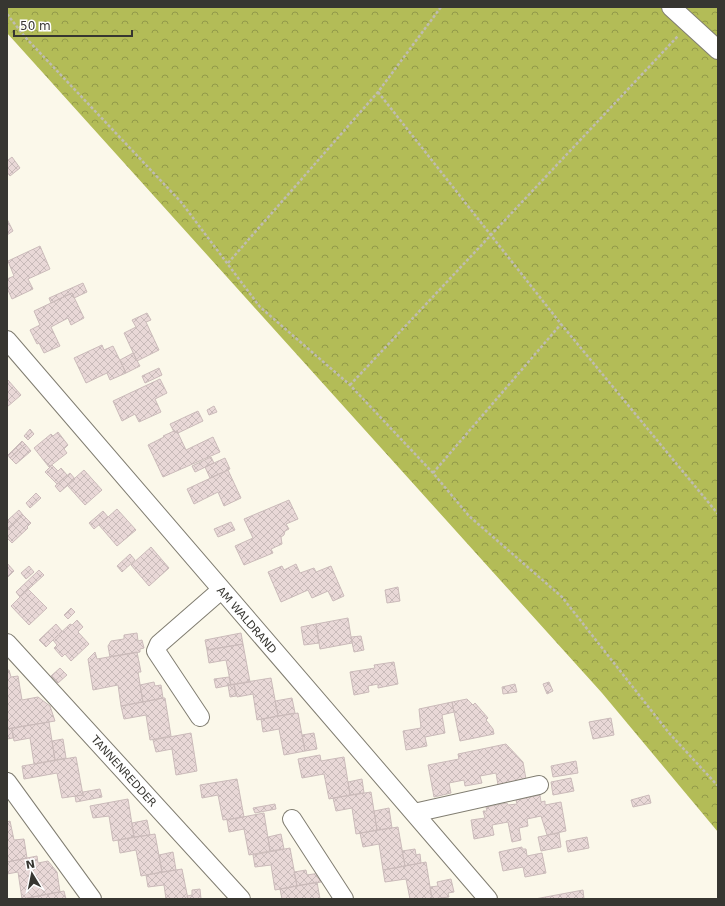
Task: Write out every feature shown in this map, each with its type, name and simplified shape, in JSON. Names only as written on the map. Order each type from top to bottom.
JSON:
[{"type":"street","points":[[671,7],[718,50]]},
{"type":"street","name":"AM WALDRAND","points":[[7,341],[488,899]]},
{"type":"street","points":[[200,717],[156,651],[159,644],[221,590]]},
{"type":"street","name":"TANNENREDDER","points":[[7,643],[241,899]]},
{"type":"street","points":[[7,782],[92,899]]},
{"type":"street","points":[[414,813],[539,785]]},
{"type":"street","points":[[292,819],[344,899]]},
{"type":"path","points":[[228,262],[378,92],[441,7]]},
{"type":"path","points":[[7,14],[25,37],[182,202],[260,307],[350,385],[433,473],[469,516],[562,596],[669,733],[718,786]]},
{"type":"path","points":[[350,385],[689,24]]},
{"type":"path","points":[[378,92],[492,234],[561,324],[718,513]]},
{"type":"path","points":[[433,473],[561,324]]},
{"type":"green space","points":[[7,7],[718,7],[718,832],[602,693],[7,33]]},
{"type":"building","points":[[12,157],[20,168],[10,176],[7,172],[7,161]]},
{"type":"building","points":[[7,219],[13,231],[7,235]]},
{"type":"building","points":[[40,246],[50,269],[28,279],[33,289],[12,299],[7,288],[7,279],[14,276],[8,261]]},
{"type":"building","points":[[83,283],[87,292],[74,298],[72,293],[51,303],[49,298]]},
{"type":"building","points":[[72,293],[84,318],[71,325],[68,318],[51,327],[60,346],[44,353],[39,343],[37,344],[30,330],[40,325],[34,311]]},
{"type":"building","points":[[147,313],[151,320],[146,322],[159,350],[137,361],[124,333],[136,327],[132,320]]},
{"type":"building","points":[[102,345],[104,350],[113,346],[126,373],[110,380],[107,373],[86,383],[74,358]]},
{"type":"building","points":[[133,353],[140,366],[126,373],[120,360]]},
{"type":"building","points":[[159,368],[162,375],[145,383],[142,376]]},
{"type":"building","points":[[160,379],[167,393],[155,399],[161,412],[139,422],[135,414],[122,421],[113,401]]},
{"type":"building","points":[[7,380],[21,395],[7,407]]},
{"type":"building","points":[[214,406],[217,412],[209,415],[207,410]]},
{"type":"building","points":[[198,411],[203,421],[178,433],[177,431],[174,432],[170,424]]},
{"type":"building","points":[[30,429],[34,434],[28,440],[24,436]]},
{"type":"building","points":[[174,431],[177,431],[186,450],[213,437],[220,452],[163,477],[148,445]]},
{"type":"building","points":[[58,432],[68,445],[64,449],[67,453],[49,467],[34,448],[51,434],[53,436]]},
{"type":"building","points":[[22,441],[25,444],[10,458],[8,455]]},
{"type":"building","points":[[25,444],[31,451],[16,464],[10,458]]},
{"type":"building","points":[[211,457],[214,463],[195,472],[192,466]]},
{"type":"building","points":[[225,458],[230,469],[210,478],[205,467]]},
{"type":"building","points":[[52,465],[58,471],[61,468],[67,475],[57,484],[45,472]]},
{"type":"building","points":[[84,470],[102,490],[85,505],[67,485]]},
{"type":"building","points":[[228,470],[241,498],[224,506],[218,492],[194,504],[187,489]]},
{"type":"building","points":[[70,473],[75,479],[60,492],[55,486]]},
{"type":"building","points":[[36,493],[41,498],[30,508],[26,503]]},
{"type":"building","points":[[289,500],[298,519],[286,524],[289,529],[285,531],[284,535],[281,537],[282,544],[271,549],[273,553],[244,565],[235,546],[253,538],[244,519]]},
{"type":"building","points":[[117,509],[136,530],[117,546],[99,525]]},
{"type":"building","points":[[19,510],[23,515],[8,530],[8,520]]},
{"type":"building","points":[[103,511],[108,517],[94,529],[89,523]]},
{"type":"building","points":[[23,515],[31,523],[27,527],[28,528],[12,543],[7,538],[7,530]]},
{"type":"building","points":[[231,522],[235,530],[218,537],[214,529]]},
{"type":"building","points":[[151,547],[169,568],[149,586],[131,565]]},
{"type":"building","points":[[130,554],[135,560],[122,572],[117,566]]},
{"type":"building","points":[[7,563],[14,571],[7,578]]},
{"type":"building","points":[[296,564],[300,573],[314,568],[316,572],[331,566],[344,596],[333,601],[328,591],[312,598],[308,590],[281,602],[268,572],[282,566],[284,570]]},
{"type":"building","points":[[29,566],[34,572],[26,579],[21,573]]},
{"type":"building","points":[[39,570],[44,575],[20,597],[16,592]]},
{"type":"building","points":[[398,587],[400,601],[387,603],[385,590]]},
{"type":"building","points":[[28,589],[47,608],[29,625],[11,606]]},
{"type":"building","points":[[71,608],[75,612],[68,619],[64,615]]},
{"type":"building","points":[[348,618],[352,643],[320,649],[316,624]]},
{"type":"building","points":[[77,620],[83,627],[78,632],[89,644],[71,661],[65,654],[62,657],[54,648],[57,645],[53,640],[70,624],[72,625]]},
{"type":"building","points":[[56,624],[62,631],[46,647],[39,640]]},
{"type":"building","points":[[316,624],[319,643],[304,645],[301,627]]},
{"type":"building","points":[[137,633],[138,641],[142,640],[144,648],[140,649],[140,652],[110,657],[108,646],[111,641],[124,639],[124,635]]},
{"type":"building","points":[[241,633],[243,644],[207,650],[205,640]]},
{"type":"building","points":[[361,636],[364,650],[354,652],[351,637]]},
{"type":"building","points":[[243,644],[250,682],[231,685],[226,660],[209,663],[207,650]]},
{"type":"building","points":[[95,652],[97,659],[137,652],[141,672],[138,672],[143,702],[121,706],[118,685],[93,690],[88,659]]},
{"type":"building","points":[[394,662],[398,684],[378,688],[378,684],[368,686],[369,692],[354,695],[350,672],[375,668],[374,665]]},
{"type":"building","points":[[60,668],[67,675],[58,683],[51,676]]},
{"type":"building","points":[[7,670],[9,670],[11,677],[18,676],[22,700],[38,697],[50,706],[55,721],[7,729]]},
{"type":"building","points":[[229,677],[231,685],[216,688],[214,679]]},
{"type":"building","points":[[271,678],[278,716],[257,720],[253,694],[237,697],[234,684]]},
{"type":"building","points":[[154,682],[155,686],[161,685],[163,698],[143,702],[140,685]]},
{"type":"building","points":[[549,682],[553,691],[547,694],[543,684]]},
{"type":"building","points":[[234,684],[236,696],[230,697],[228,685]]},
{"type":"building","points":[[515,684],[517,692],[503,694],[502,687]]},
{"type":"building","points":[[165,698],[171,736],[150,740],[146,715],[124,719],[121,706]]},
{"type":"building","points":[[292,698],[295,713],[278,716],[275,701]]},
{"type":"building","points":[[467,699],[473,705],[475,703],[488,718],[486,720],[493,729],[494,734],[460,741],[452,702]]},
{"type":"building","points":[[452,702],[454,712],[442,715],[445,733],[425,737],[427,746],[406,750],[403,731],[421,728],[419,709]]},
{"type":"building","points":[[298,713],[305,751],[284,755],[279,729],[263,732],[261,719]]},
{"type":"building","points":[[611,718],[614,735],[593,739],[589,722]]},
{"type":"building","points":[[49,722],[55,760],[34,764],[30,738],[14,741],[12,728]]},
{"type":"building","points":[[12,728],[13,738],[7,739],[7,729]]},
{"type":"building","points":[[191,733],[197,771],[176,775],[172,749],[156,752],[153,740]]},
{"type":"building","points":[[314,733],[317,749],[305,751],[302,735]]},
{"type":"building","points":[[63,739],[66,758],[55,760],[52,741]]},
{"type":"building","points":[[506,744],[523,762],[526,779],[498,785],[496,773],[480,776],[482,783],[465,786],[464,780],[449,783],[451,793],[434,797],[428,765],[459,759],[458,754]]},
{"type":"building","points":[[320,755],[321,761],[344,757],[350,795],[329,799],[324,774],[302,778],[298,759]]},
{"type":"building","points":[[76,757],[83,795],[62,798],[57,773],[24,779],[22,766]]},
{"type":"building","points":[[576,761],[578,773],[553,777],[551,766]]},
{"type":"building","points":[[571,778],[574,791],[553,795],[551,782]]},
{"type":"building","points":[[237,779],[244,817],[223,820],[218,795],[202,798],[200,785]]},
{"type":"building","points":[[362,779],[364,793],[350,795],[348,782]]},
{"type":"building","points":[[100,789],[102,797],[76,802],[75,796],[83,795],[83,792]]},
{"type":"building","points":[[371,792],[377,830],[356,834],[352,808],[336,811],[333,798]]},
{"type":"building","points":[[540,795],[541,802],[545,801],[545,805],[561,802],[566,831],[547,835],[541,816],[527,819],[528,826],[519,828],[521,840],[512,842],[508,822],[492,825],[494,835],[474,839],[471,820],[485,818],[483,811],[487,811],[486,807],[507,803],[508,805],[517,804],[516,800]]},
{"type":"building","points":[[649,795],[651,803],[633,807],[631,800]]},
{"type":"building","points":[[128,799],[134,837],[113,841],[109,816],[93,818],[90,806]]},
{"type":"building","points":[[275,804],[276,809],[255,813],[253,808]]},
{"type":"building","points":[[389,808],[392,828],[377,830],[374,811]]},
{"type":"building","points":[[264,813],[270,851],[249,855],[244,829],[229,832],[227,820]]},
{"type":"building","points":[[147,820],[150,835],[134,837],[132,823]]},
{"type":"building","points":[[10,821],[14,840],[24,839],[27,858],[7,862],[7,822]]},
{"type":"building","points":[[398,827],[405,866],[383,870],[379,844],[363,847],[360,833]]},
{"type":"building","points":[[559,833],[561,847],[541,851],[538,837]]},
{"type":"building","points":[[155,834],[162,872],[141,876],[136,850],[120,853],[118,840]]},
{"type":"building","points":[[281,834],[284,849],[270,851],[268,837]]},
{"type":"building","points":[[587,837],[589,848],[568,852],[566,841]]},
{"type":"building","points":[[522,847],[522,849],[526,849],[527,856],[542,853],[546,873],[525,877],[523,867],[503,871],[499,852]]},
{"type":"building","points":[[290,848],[297,886],[275,890],[271,865],[255,867],[253,855]]},
{"type":"building","points":[[415,849],[416,855],[420,854],[421,863],[405,866],[402,851]]},
{"type":"building","points":[[173,852],[176,870],[162,872],[159,855]]},
{"type":"building","points":[[37,856],[38,863],[48,861],[57,872],[60,892],[22,899],[18,872],[7,874],[7,862]]},
{"type":"building","points":[[426,862],[432,899],[410,899],[406,879],[385,882],[383,870]]},
{"type":"building","points":[[182,869],[188,899],[166,899],[164,885],[148,887],[146,875]]},
{"type":"building","points":[[306,870],[307,875],[320,873],[321,882],[297,886],[294,872]]},
{"type":"building","points":[[451,879],[454,892],[448,893],[449,897],[432,899],[430,887],[438,886],[437,882]]},
{"type":"building","points":[[317,882],[320,899],[282,899],[280,889]]},
{"type":"building","points":[[200,889],[201,899],[188,899],[187,896],[192,895],[192,890]]},
{"type":"building","points":[[583,890],[584,899],[535,899]]},
{"type":"building","points":[[64,891],[66,899],[27,898]]}]
